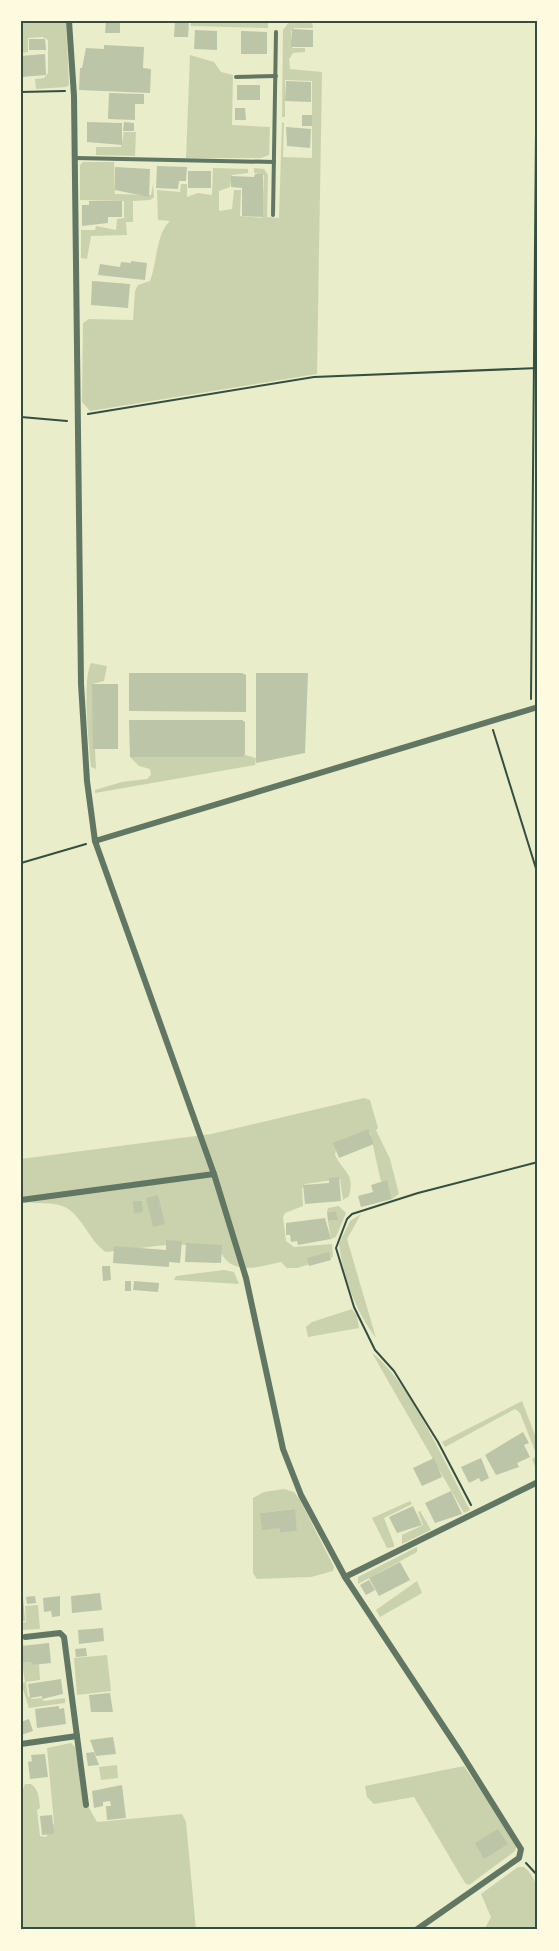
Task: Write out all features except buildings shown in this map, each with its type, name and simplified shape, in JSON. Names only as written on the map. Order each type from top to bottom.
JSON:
[{"type":"street","points":[[69,21],[74,91],[81,684],[86,771],[95,841],[214,1174],[246,1278],[283,1449],[301,1495],[345,1577],[521,1849],[519,1858],[416,1930]]},
{"type":"street","points":[[95,841],[535,708]]},
{"type":"street","points":[[21,1200],[214,1174]]},
{"type":"street","points":[[345,1577],[538,1482]]},
{"type":"street","points":[[25,1636],[60,1633],[64,1637],[86,1805]]},
{"type":"street","points":[[21,1744],[77,1736]]},
{"type":"lane","points":[[273,215],[276,32]]},
{"type":"lane","points":[[236,77],[276,76]]},
{"type":"lane","points":[[75,158],[274,162]]},
{"type":"path","points":[[535,708],[533,368],[537,21]]},
{"type":"path","points":[[21,92],[74,91]]},
{"type":"path","points":[[21,417],[79,419],[314,377],[538,368]]},
{"type":"path","points":[[491,722],[538,875]]},
{"type":"path","points":[[21,863],[95,841]]},
{"type":"path","points":[[475,1513],[438,1442],[394,1371],[375,1350],[354,1307],[339,1263],[336,1243],[347,1219],[352,1214],[418,1193],[538,1162]]},
{"type":"path","points":[[519,1858],[531,1866],[538,1876]]},
{"type":"green space","points":[[21,21],[66,21],[69,85],[36,89],[35,79],[44,78],[48,73],[48,40],[43,37],[28,38],[28,52],[21,53]]},
{"type":"green space","points":[[191,21],[268,23],[268,28],[191,26]]},
{"type":"green space","points":[[290,21],[312,21],[313,28],[294,28],[291,31],[292,48],[305,48],[305,52],[293,53],[289,59],[290,69],[322,72],[317,374],[90,411],[82,402],[83,323],[89,319],[133,320],[135,291],[138,285],[150,281],[159,241],[165,226],[170,221],[158,220],[157,190],[180,192],[181,184],[187,184],[187,197],[198,193],[212,195],[213,168],[248,169],[248,173],[232,175],[230,187],[219,191],[219,211],[232,209],[234,190],[241,190],[240,216],[262,218],[264,175],[254,173],[254,168],[264,169],[268,175],[267,217],[279,218],[282,122],[284,123],[283,157],[312,158],[312,81],[285,80],[285,117],[282,117],[283,30]]},
{"type":"green space","points":[[190,55],[214,62],[221,72],[233,75],[232,125],[270,127],[269,155],[261,158],[186,158]]},
{"type":"green space","points":[[124,132],[136,132],[135,156],[96,155],[96,147],[121,147]]},
{"type":"green space","points":[[83,162],[114,162],[115,194],[151,195],[153,184],[154,197],[150,200],[133,201],[133,222],[126,222],[127,235],[91,236],[87,259],[81,258],[81,230],[95,230],[96,226],[116,230],[117,219],[124,218],[124,201],[80,200],[80,165]]},
{"type":"green space","points":[[91,663],[107,666],[104,681],[92,684],[96,769],[91,767],[87,714],[87,684]]},
{"type":"green space","points":[[242,754],[256,758],[255,765],[95,793],[95,790],[122,782],[147,779],[151,775],[150,769],[139,766],[130,757],[242,757]]},
{"type":"green space","points":[[364,1098],[370,1100],[378,1128],[376,1130],[390,1159],[399,1194],[392,1199],[387,1181],[381,1182],[370,1132],[337,1145],[335,1155],[351,1182],[349,1196],[343,1200],[340,1179],[305,1184],[302,1188],[303,1206],[285,1213],[283,1217],[286,1241],[294,1247],[332,1244],[333,1257],[297,1268],[287,1268],[281,1262],[245,1268],[230,1263],[219,1248],[174,1244],[106,1252],[67,1208],[54,1204],[21,1202],[21,1159],[211,1134]]},
{"type":"green space","points":[[339,1206],[346,1213],[336,1237],[331,1239],[328,1221],[337,1220],[336,1211],[327,1212],[328,1208]]},
{"type":"green space","points":[[361,1214],[347,1239],[376,1338],[362,1317],[352,1294],[339,1244],[350,1221]]},
{"type":"green space","points":[[224,1270],[234,1272],[239,1284],[174,1280],[176,1276]]},
{"type":"green space","points":[[352,1309],[357,1316],[359,1328],[308,1337],[306,1327],[312,1322]]},
{"type":"green space","points":[[372,1353],[386,1366],[413,1403],[470,1510],[464,1513]]},
{"type":"green space","points":[[522,1401],[538,1443],[538,1474],[532,1459],[537,1456],[520,1413],[515,1409],[445,1447],[442,1442]]},
{"type":"green space","points":[[284,1489],[294,1492],[334,1567],[333,1571],[311,1577],[257,1579],[253,1573],[253,1498],[264,1492]],"holes":[[[294,1509],[297,1531],[280,1533],[279,1528],[260,1513]]]},
{"type":"green space","points":[[410,1501],[412,1504],[384,1518],[394,1544],[394,1547],[387,1548],[372,1518]]},
{"type":"green space","points":[[420,1511],[431,1530],[402,1544],[402,1535],[423,1525],[418,1512]]},
{"type":"green space","points":[[417,1547],[417,1552],[358,1584],[358,1577]]},
{"type":"green space","points":[[417,1581],[422,1593],[380,1617],[376,1610]]},
{"type":"green space","points":[[38,1605],[40,1629],[21,1630],[21,1623],[26,1622],[25,1606]]},
{"type":"green space","points":[[107,1655],[111,1691],[77,1695],[74,1658]]},
{"type":"green space","points":[[31,1662],[32,1665],[39,1664],[40,1680],[25,1682],[22,1663]]},
{"type":"green space","points":[[26,1682],[28,1696],[32,1699],[41,1698],[44,1701],[65,1698],[65,1703],[29,1708],[21,1683]]},
{"type":"green space","points":[[71,1743],[75,1747],[83,1797],[97,1822],[182,1814],[186,1822],[196,1930],[21,1930],[21,1794],[25,1784],[31,1784],[36,1789],[40,1808],[37,1810],[40,1836],[46,1837],[54,1823],[47,1748]]},
{"type":"green space","points":[[117,1765],[118,1778],[101,1780],[99,1767]]},
{"type":"green space","points":[[464,1766],[517,1844],[515,1851],[469,1885],[465,1883],[414,1797],[374,1804],[367,1797],[365,1786]]},
{"type":"green space","points":[[518,1867],[524,1867],[530,1873],[537,1888],[538,1930],[484,1930],[491,1917],[481,1894]]}]
